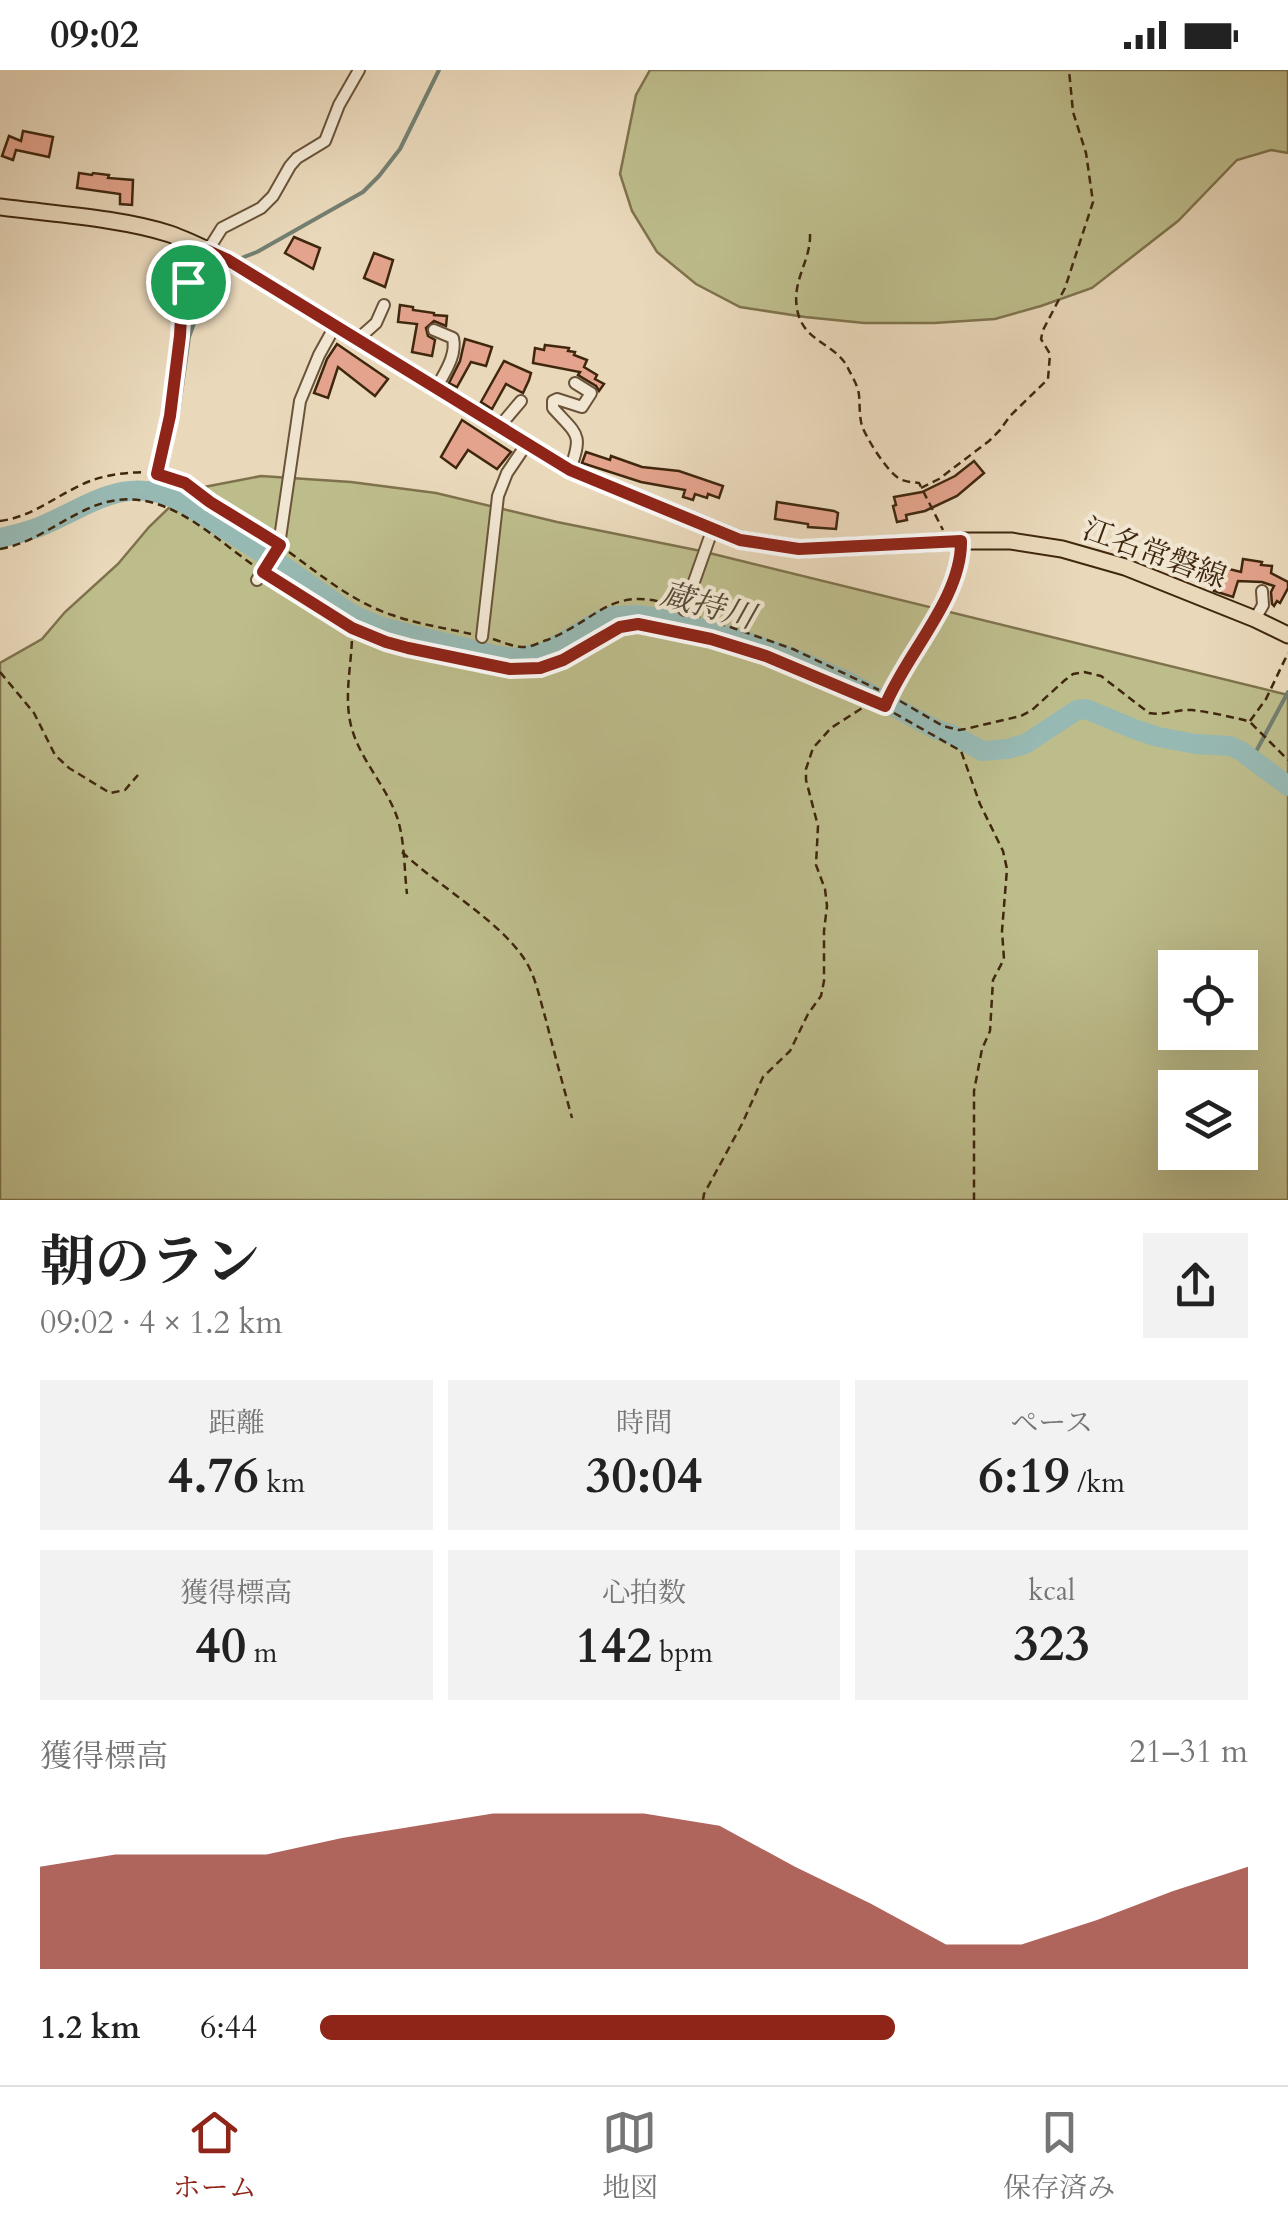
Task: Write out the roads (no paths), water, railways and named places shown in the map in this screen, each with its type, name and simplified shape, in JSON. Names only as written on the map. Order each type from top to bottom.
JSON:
[{"type":"main road","name":"江名常磐線","points":[[0,207],[130,225],[170,234],[208,251],[570,470],[740,540],[799,549],[954,541],[1010,541],[1062,549],[1125,567],[1288,634]]},
{"type":"street","points":[[157,474],[170,416],[182,298],[188,282],[222,228],[261,208],[297,158],[325,141],[359,70]]},
{"type":"street","points":[[358,339],[376,323],[384,305]]},
{"type":"street","points":[[260,576],[280,545],[300,401],[335,326]]},
{"type":"street","points":[[434,330],[455,342],[454,354],[436,390]]},
{"type":"street","points":[[570,470],[578,440],[553,408],[553,401],[585,405],[591,393],[575,384]]},
{"type":"street","points":[[499,426],[521,401]]},
{"type":"street","points":[[482,637],[498,496],[526,445]]},
{"type":"street","points":[[684,610],[713,528]]},
{"type":"street","points":[[887,701],[942,604],[961,554],[954,541]]},
{"type":"street","points":[[1255,619],[1263,605],[1262,591]]},
{"type":"waterway","points":[[239,259],[363,192],[400,149],[439,70]]},
{"type":"waterway","points":[[161,494],[189,337],[203,298],[219,267],[226,264]]},
{"type":"waterway","name":"蔵持川","points":[[0,538],[39,527],[108,496],[143,490],[182,502],[350,613],[381,627],[514,658],[545,652],[612,616],[668,619],[793,658],[849,682],[982,751],[1025,744],[1077,710],[1086,709],[1158,737],[1230,746],[1288,786]]},
{"type":"waterway","points":[[1252,759],[1288,692]]}]
